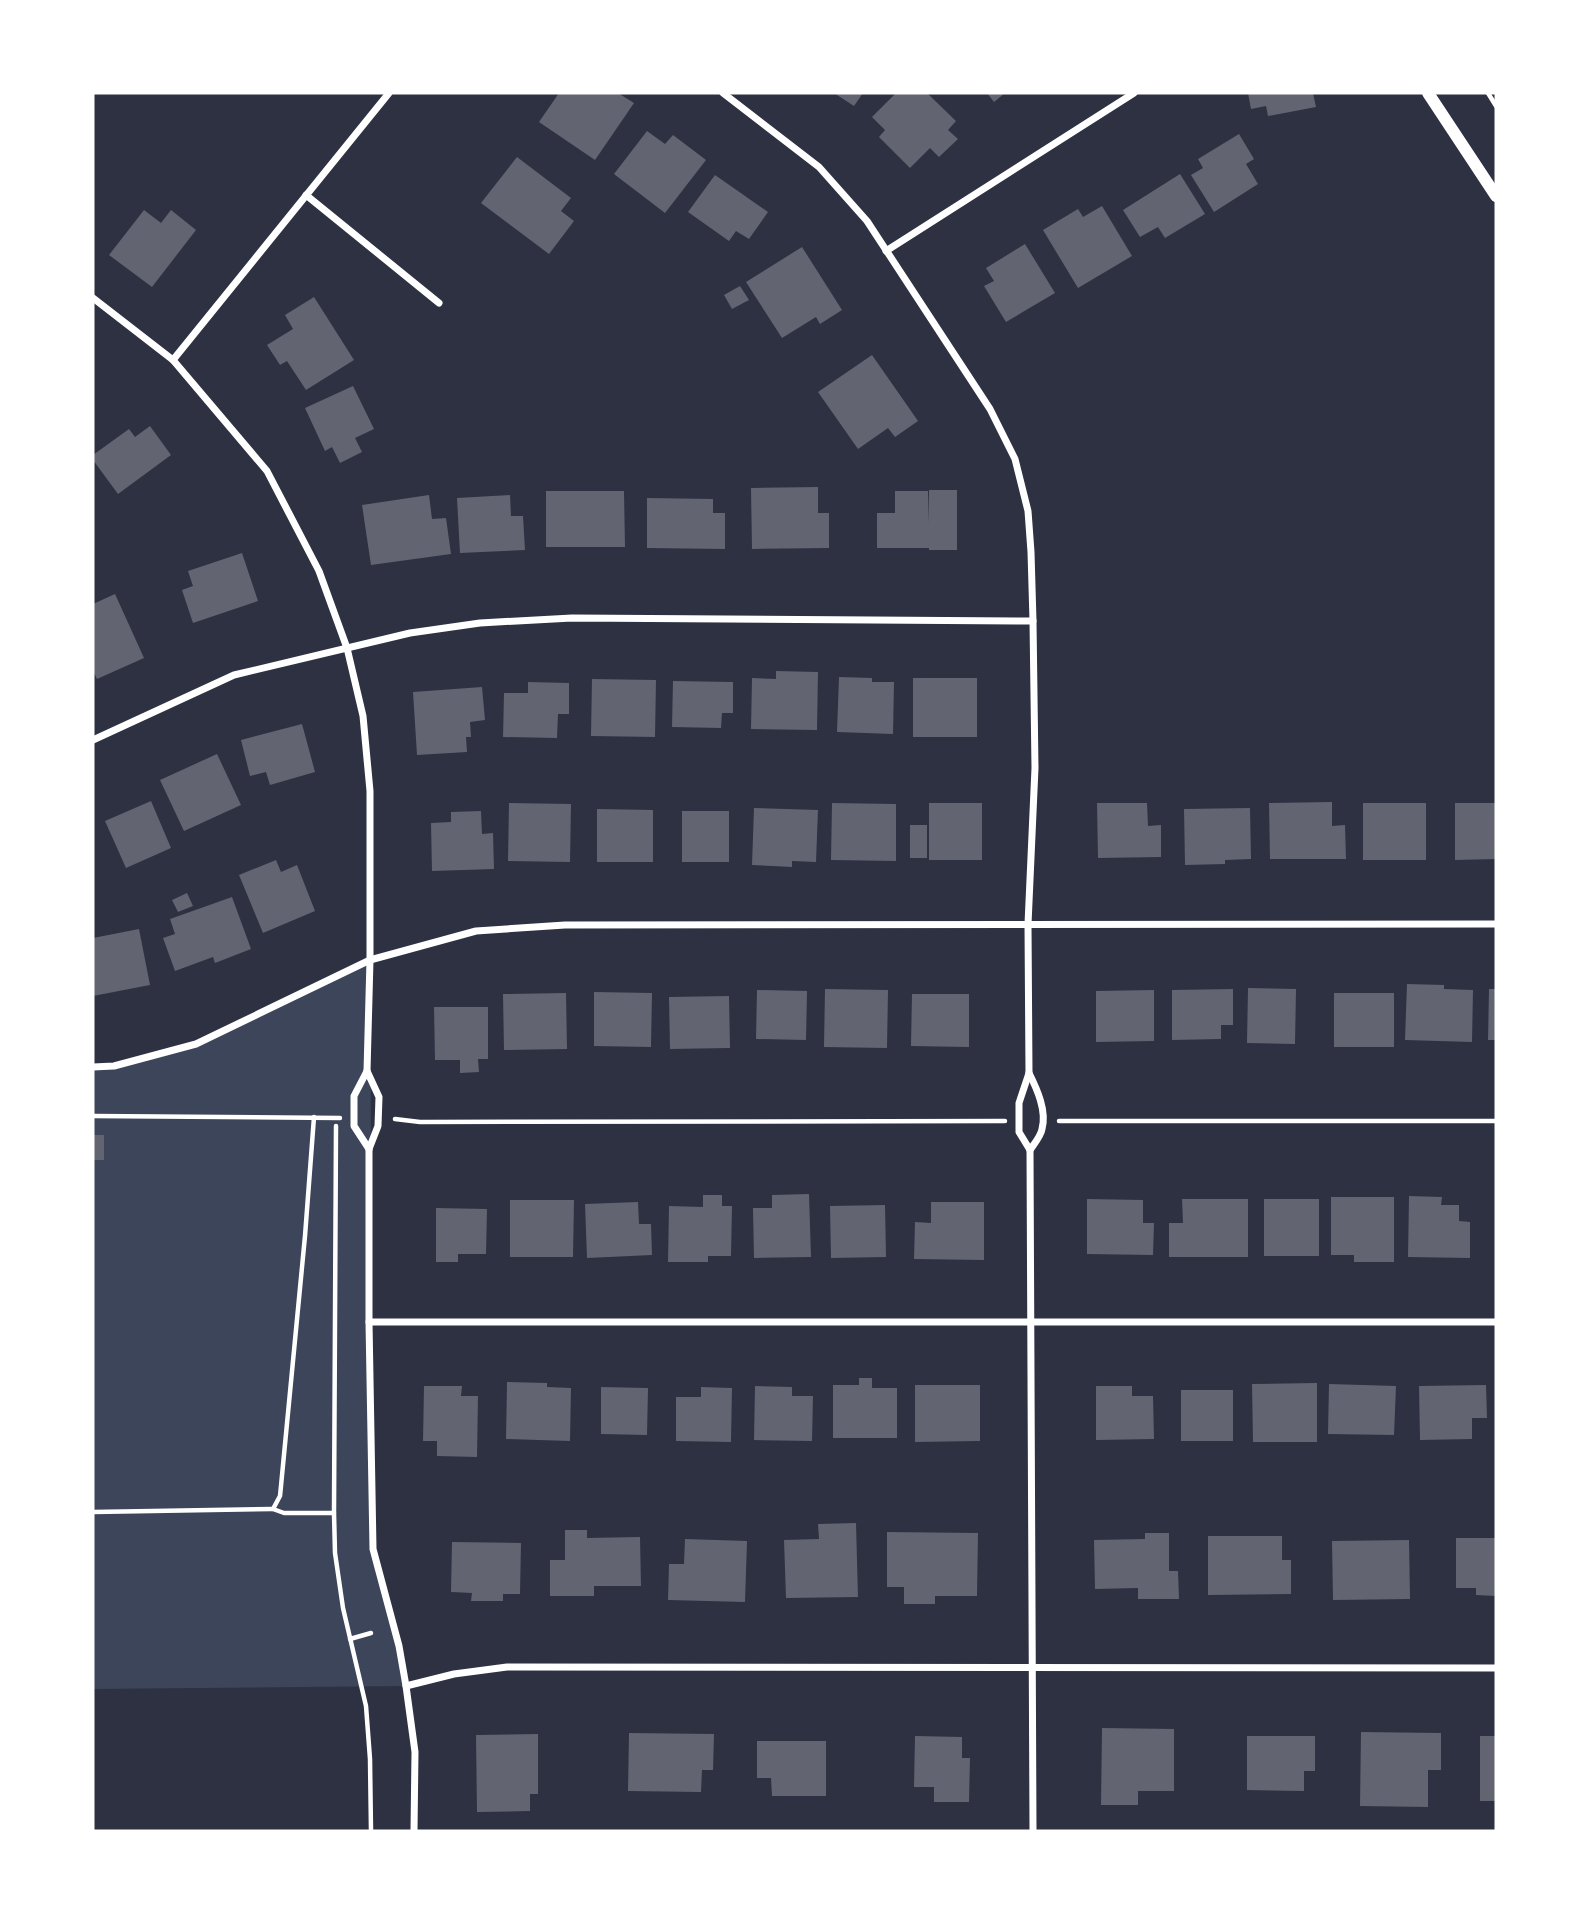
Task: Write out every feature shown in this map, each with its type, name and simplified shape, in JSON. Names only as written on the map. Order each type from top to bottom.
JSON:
[{"type":"street","points":[[173,360],[389,93]]},
{"type":"street","points":[[723,93],[819,167],[867,221],[990,409],[1015,459],[1028,511],[1035,768],[1028,925],[1029,1073],[1019,1103],[1019,1132],[1030,1150],[1033,1831]]},
{"type":"street","points":[[886,251],[1134,93]]},
{"type":"street","points":[[1428,93],[1496,196]]},
{"type":"street","points":[[306,195],[439,303]]},
{"type":"street","points":[[93,298],[173,360],[267,471],[319,571],[347,648],[363,716],[370,791],[367,1071],[354,1096],[354,1126],[369,1149]]},
{"type":"street","points":[[93,740],[234,674],[410,633],[481,623],[572,618],[1033,621]]},
{"type":"street","points":[[93,1067],[114,1066],[196,1044],[370,960],[477,932],[565,925],[1496,924]]},
{"type":"street","points":[[367,1071],[379,1097],[379,1126],[369,1149],[373,1549],[399,1646],[406,1686],[415,1752],[414,1831]]},
{"type":"street","points":[[1029,1073],[1042,1101],[1042,1130],[1030,1150]]},
{"type":"street","points":[[369,1322],[1496,1322]]},
{"type":"street","points":[[406,1686],[454,1674],[507,1667],[1496,1668]]},
{"type":"path","points":[[1488,93],[1496,106]]},
{"type":"path","points":[[93,1116],[348,1118]]},
{"type":"path","points":[[273,1509],[281,1486],[314,1117]]},
{"type":"path","points":[[335,1118],[334,1513],[337,1567],[343,1608],[366,1706],[371,1831]]},
{"type":"path","points":[[388,1119],[420,1122],[1011,1121]]},
{"type":"path","points":[[1051,1121],[1496,1121]]},
{"type":"path","points":[[93,1512],[273,1509],[284,1513],[334,1513]]},
{"type":"path","points":[[350,1639],[371,1633]]},
{"type":"shaded area","points":[[370,960],[373,1549],[406,1686],[93,1689],[93,1067],[114,1066],[196,1044]]},
{"type":"building","points":[[559,93],[618,93],[634,103],[595,160],[539,122]]},
{"type":"building","points":[[834,93],[863,93],[854,106]]},
{"type":"building","points":[[896,93],[927,93],[956,121],[948,130],[958,139],[939,157],[930,148],[910,168],[879,137],[885,130],[872,117]]},
{"type":"building","points":[[987,93],[1005,93],[994,102]]},
{"type":"building","points":[[1248,93],[1313,93],[1316,107],[1268,116],[1266,106],[1251,109]]},
{"type":"building","points":[[647,131],[665,144],[673,135],[706,160],[665,213],[614,174]]},
{"type":"building","points":[[1239,134],[1254,159],[1246,164],[1258,184],[1214,212],[1191,175],[1203,168],[1198,159]]},
{"type":"building","points":[[517,157],[571,198],[561,211],[574,221],[549,254],[481,203]]},
{"type":"building","points":[[1180,174],[1205,214],[1165,238],[1158,227],[1140,237],[1123,210]]},
{"type":"building","points":[[715,175],[768,212],[749,239],[736,231],[729,241],[688,212]]},
{"type":"building","points":[[1102,206],[1132,256],[1078,288],[1043,230],[1078,209],[1083,217]]},
{"type":"building","points":[[144,210],[161,223],[171,210],[196,230],[152,287],[109,255]]},
{"type":"building","points":[[1025,244],[1055,293],[1006,322],[984,286],[994,281],[986,268]]},
{"type":"building","points":[[802,247],[842,310],[820,324],[816,317],[782,338],[746,282]]},
{"type":"building","points":[[740,286],[749,300],[732,309],[724,295]]},
{"type":"building","points":[[314,297],[354,360],[306,390],[287,361],[280,365],[267,345],[293,329],[285,315]]},
{"type":"building","points":[[872,355],[918,421],[895,437],[888,428],[858,449],[818,392]]},
{"type":"building","points":[[353,386],[374,429],[355,438],[362,452],[340,463],[332,447],[325,451],[305,408]]},
{"type":"building","points":[[150,426],[171,455],[118,494],[93,460],[93,455],[129,429],[135,437]]},
{"type":"building","points":[[818,487],[818,513],[829,513],[829,548],[752,549],[751,488]]},
{"type":"building","points":[[929,490],[957,490],[957,550],[877,548],[877,513],[895,513],[895,491],[928,491],[929,523]]},
{"type":"building","points":[[546,491],[624,491],[625,547],[546,547]]},
{"type":"building","points":[[429,495],[432,519],[446,518],[451,554],[371,565],[362,505]]},
{"type":"building","points":[[510,495],[511,516],[523,516],[525,550],[460,553],[457,498]]},
{"type":"building","points":[[647,498],[713,499],[713,513],[725,513],[725,549],[647,548]]},
{"type":"building","points":[[242,553],[258,601],[193,623],[182,590],[193,586],[188,571]]},
{"type":"building","points":[[115,594],[144,658],[97,679],[93,671],[93,604]]},
{"type":"building","points":[[776,671],[818,672],[817,730],[751,729],[752,678],[776,679]]},
{"type":"building","points":[[839,677],[894,682],[893,734],[837,732]]},
{"type":"building","points":[[913,678],[977,678],[977,737],[913,737]]},
{"type":"building","points":[[592,679],[656,680],[655,737],[591,736]]},
{"type":"building","points":[[673,681],[733,682],[733,713],[722,713],[721,728],[672,727]]},
{"type":"building","points":[[528,682],[569,683],[569,714],[558,714],[557,738],[503,737],[504,693],[528,693]]},
{"type":"building","points":[[482,687],[485,720],[470,722],[471,737],[466,737],[467,752],[417,755],[413,692]]},
{"type":"building","points":[[302,724],[315,772],[270,785],[266,772],[250,776],[241,740]]},
{"type":"building","points":[[217,754],[241,805],[184,831],[160,780]]},
{"type":"building","points":[[151,801],[171,848],[126,868],[105,821]]},
{"type":"building","points":[[1332,802],[1332,826],[1345,825],[1346,859],[1270,859],[1269,803]]},
{"type":"building","points":[[509,803],[571,804],[570,862],[508,861]]},
{"type":"building","points":[[832,803],[896,804],[896,861],[831,860]]},
{"type":"building","points":[[929,803],[982,803],[982,860],[929,860]]},
{"type":"building","points":[[1097,803],[1147,803],[1148,826],[1161,825],[1161,857],[1098,858]]},
{"type":"building","points":[[1363,803],[1426,803],[1426,860],[1363,860]]},
{"type":"building","points":[[1455,803],[1496,803],[1496,859],[1455,860]]},
{"type":"building","points":[[754,808],[818,810],[816,862],[792,861],[792,867],[752,865]]},
{"type":"building","points":[[1250,808],[1251,859],[1225,860],[1225,864],[1185,865],[1184,809]]},
{"type":"building","points":[[597,809],[653,810],[653,862],[597,862]]},
{"type":"building","points":[[481,811],[482,834],[493,833],[494,869],[432,871],[431,823],[451,822],[451,812]]},
{"type":"building","points":[[682,811],[729,811],[729,862],[682,862]]},
{"type":"building","points":[[910,825],[927,825],[927,858],[910,858]]},
{"type":"building","points":[[276,860],[281,872],[297,865],[315,911],[263,933],[239,875]]},
{"type":"building","points":[[187,893],[193,906],[178,912],[172,900]]},
{"type":"building","points":[[232,897],[251,949],[215,963],[213,957],[175,971],[163,938],[175,934],[170,919]]},
{"type":"building","points":[[139,929],[150,985],[93,996],[93,938]]},
{"type":"building","points":[[1407,984],[1444,985],[1444,989],[1473,990],[1472,1042],[1405,1040]]},
{"type":"building","points":[[1248,988],[1296,989],[1295,1044],[1247,1043]]},
{"type":"building","points":[[825,989],[888,990],[887,1048],[824,1047]]},
{"type":"building","points":[[1233,989],[1233,1025],[1221,1025],[1221,1039],[1172,1040],[1172,990]]},
{"type":"building","points":[[1489,989],[1496,989],[1496,1040],[1488,1040]]},
{"type":"building","points":[[757,990],[807,991],[806,1040],[756,1039]]},
{"type":"building","points":[[1154,990],[1154,1041],[1096,1042],[1096,991]]},
{"type":"building","points":[[594,992],[652,993],[651,1047],[594,1046]]},
{"type":"building","points":[[566,993],[567,1049],[504,1050],[503,994]]},
{"type":"building","points":[[1334,993],[1394,993],[1394,1047],[1334,1047]]},
{"type":"building","points":[[912,994],[969,994],[969,1047],[911,1046]]},
{"type":"building","points":[[729,996],[730,1048],[670,1049],[669,997]]},
{"type":"building","points":[[434,1007],[488,1007],[488,1059],[478,1059],[479,1072],[460,1073],[460,1060],[435,1060]]},
{"type":"building","points":[[93,1135],[104,1135],[104,1160],[93,1160]]},
{"type":"building","points":[[809,1194],[811,1257],[754,1258],[753,1208],[772,1208],[772,1195]]},
{"type":"building","points":[[703,1195],[722,1195],[722,1206],[732,1206],[731,1256],[708,1256],[708,1262],[668,1262],[669,1206],[703,1207]]},
{"type":"building","points":[[1409,1196],[1442,1197],[1441,1205],[1459,1205],[1459,1221],[1470,1222],[1470,1258],[1408,1257]]},
{"type":"building","points":[[1331,1197],[1394,1197],[1394,1262],[1354,1262],[1354,1255],[1331,1255]]},
{"type":"building","points":[[1087,1199],[1143,1200],[1143,1223],[1154,1223],[1153,1255],[1087,1254]]},
{"type":"building","points":[[1182,1199],[1248,1199],[1248,1257],[1169,1257],[1169,1223],[1183,1223]]},
{"type":"building","points":[[1264,1199],[1319,1199],[1319,1256],[1264,1256]]},
{"type":"building","points":[[510,1200],[574,1200],[573,1257],[510,1257]]},
{"type":"building","points":[[638,1202],[639,1224],[651,1224],[652,1255],[587,1258],[585,1204]]},
{"type":"building","points":[[931,1202],[984,1202],[984,1260],[914,1259],[915,1222],[931,1223]]},
{"type":"building","points":[[885,1205],[886,1257],[831,1258],[830,1206]]},
{"type":"building","points":[[436,1208],[487,1209],[486,1254],[458,1254],[458,1262],[436,1262]]},
{"type":"building","points":[[859,1378],[872,1378],[872,1388],[897,1388],[897,1438],[833,1438],[833,1385],[859,1385]]},
{"type":"building","points":[[507,1382],[547,1383],[547,1387],[571,1388],[570,1441],[506,1439]]},
{"type":"building","points":[[1317,1383],[1317,1442],[1253,1442],[1252,1384]]},
{"type":"building","points":[[1329,1384],[1396,1386],[1394,1435],[1328,1434]]},
{"type":"building","points":[[915,1385],[980,1385],[980,1441],[915,1442]]},
{"type":"building","points":[[1486,1385],[1487,1418],[1472,1418],[1472,1439],[1420,1440],[1419,1386]]},
{"type":"building","points":[[424,1386],[462,1386],[461,1396],[478,1396],[477,1457],[437,1456],[437,1441],[423,1441]]},
{"type":"building","points":[[755,1386],[792,1387],[792,1396],[813,1396],[812,1441],[754,1440]]},
{"type":"building","points":[[1096,1386],[1132,1386],[1132,1396],[1153,1396],[1154,1439],[1096,1440]]},
{"type":"building","points":[[601,1387],[648,1388],[647,1435],[601,1434]]},
{"type":"building","points":[[701,1387],[732,1388],[731,1442],[676,1441],[676,1397],[701,1397]]},
{"type":"building","points":[[1181,1390],[1233,1390],[1233,1441],[1181,1441]]},
{"type":"building","points":[[856,1523],[858,1597],[786,1598],[784,1540],[819,1539],[818,1524]]},
{"type":"building","points":[[565,1530],[587,1530],[587,1538],[640,1537],[641,1586],[594,1586],[594,1596],[550,1596],[550,1560],[565,1560]]},
{"type":"building","points":[[887,1532],[978,1533],[977,1596],[935,1596],[935,1604],[904,1604],[904,1587],[887,1587]]},
{"type":"building","points":[[1145,1533],[1169,1533],[1169,1571],[1178,1571],[1179,1599],[1138,1599],[1138,1588],[1095,1589],[1094,1540],[1145,1539]]},
{"type":"building","points":[[1208,1536],[1282,1536],[1282,1560],[1291,1560],[1291,1594],[1208,1595]]},
{"type":"building","points":[[1456,1538],[1496,1538],[1496,1596],[1476,1595],[1476,1588],[1456,1588]]},
{"type":"building","points":[[685,1539],[747,1541],[745,1602],[668,1600],[669,1564],[684,1564]]},
{"type":"building","points":[[1409,1540],[1410,1599],[1333,1600],[1332,1541]]},
{"type":"building","points":[[452,1542],[521,1543],[520,1594],[503,1594],[503,1601],[471,1601],[472,1593],[451,1592]]},
{"type":"building","points":[[1102,1728],[1174,1729],[1174,1791],[1138,1791],[1138,1805],[1101,1805]]},
{"type":"building","points":[[1361,1732],[1441,1733],[1441,1770],[1428,1770],[1428,1807],[1360,1806]]},
{"type":"building","points":[[629,1733],[714,1734],[713,1770],[702,1770],[701,1792],[628,1791]]},
{"type":"building","points":[[538,1734],[538,1794],[530,1794],[530,1811],[477,1812],[476,1735]]},
{"type":"building","points":[[915,1736],[962,1737],[962,1758],[970,1758],[969,1802],[934,1802],[934,1787],[914,1787]]},
{"type":"building","points":[[1247,1736],[1315,1736],[1315,1771],[1304,1771],[1304,1791],[1247,1790]]},
{"type":"building","points":[[1480,1736],[1496,1736],[1496,1801],[1480,1801]]},
{"type":"building","points":[[757,1741],[826,1741],[826,1796],[772,1796],[771,1778],[757,1778]]}]
